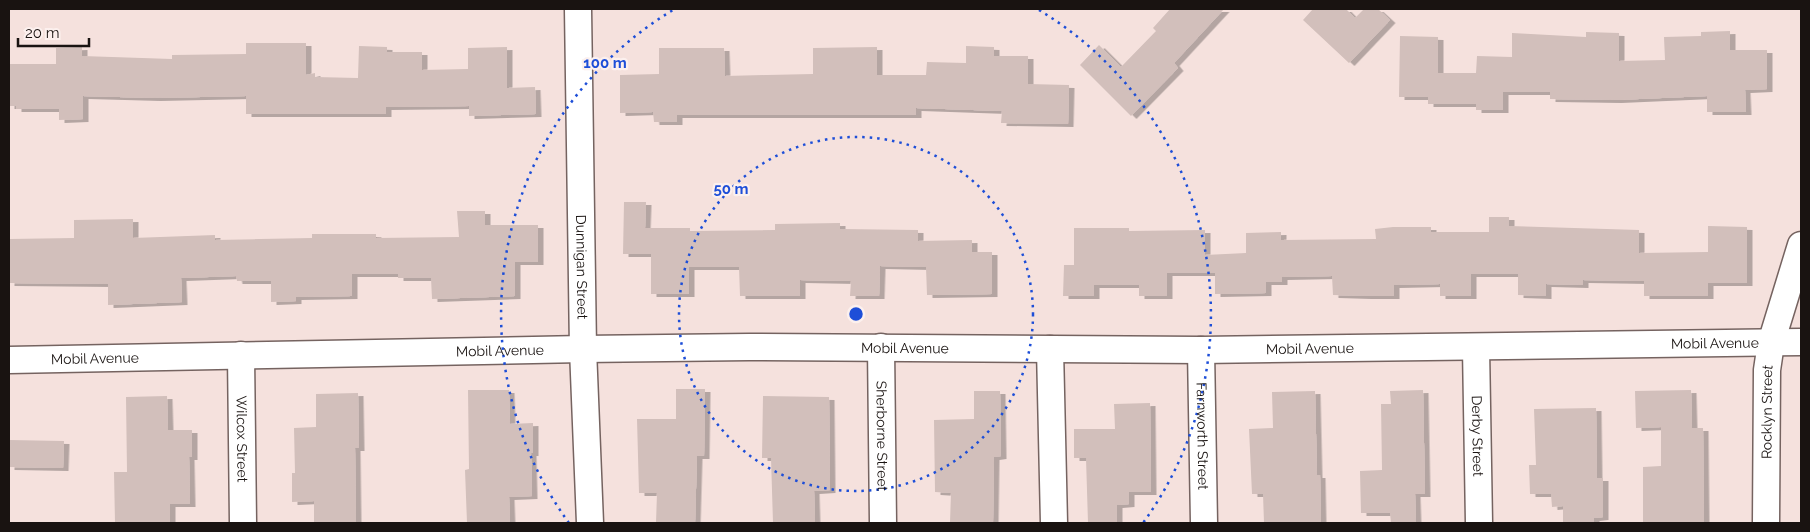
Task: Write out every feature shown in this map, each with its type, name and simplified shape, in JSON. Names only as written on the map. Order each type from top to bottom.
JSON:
[{"type":"street","name":"Dunnigan Street","points":[[578,9],[583,348],[590,523]]},
{"type":"street","name":"Rocklyn Street","points":[[1766,523],[1765,396],[1771,343],[1801,245]]},
{"type":"street","name":"Mobil Avenue","points":[[9,360],[583,348],[881,347],[1201,350],[1476,348],[1801,342]]},
{"type":"street","name":"Sherborne Street","points":[[881,347],[883,523]]},
{"type":"street","name":"Derby Street","points":[[1476,348],[1479,523]]},
{"type":"street","points":[[1050,349],[1054,523]]},
{"type":"street","name":"Farnworth Street","points":[[1201,350],[1204,523]]},
{"type":"street","name":"Wilcox Street","points":[[240,355],[243,523]]},
{"type":"building","points":[[1170,9],[1224,9],[1174,63],[1178,68],[1131,116],[1080,65],[1099,45],[1121,67],[1156,31],[1153,28]]},
{"type":"building","points":[[1313,9],[1346,9],[1355,18],[1364,9],[1378,9],[1390,20],[1349,63],[1303,20]]},
{"type":"building","points":[[1730,31],[1730,50],[1767,50],[1767,89],[1745,90],[1746,112],[1707,112],[1707,96],[1616,100],[1550,99],[1550,92],[1503,92],[1503,110],[1476,110],[1476,104],[1428,104],[1428,97],[1399,97],[1400,36],[1438,37],[1438,73],[1476,73],[1477,56],[1512,57],[1512,33],[1586,37],[1586,32],[1619,33],[1619,61],[1665,60],[1664,37],[1701,36],[1701,32]]},
{"type":"building","points":[[246,43],[306,43],[306,75],[315,73],[315,77],[358,78],[359,46],[387,47],[387,52],[422,52],[422,70],[468,69],[468,48],[507,47],[507,88],[535,87],[536,114],[469,116],[469,106],[386,107],[386,114],[246,114],[246,96],[155,98],[83,96],[83,119],[59,120],[59,109],[16,109],[16,106],[9,106],[9,64],[56,64],[56,48],[82,47],[82,56],[172,59],[172,55],[246,54]]},
{"type":"building","points":[[966,46],[994,47],[994,56],[1028,56],[1028,84],[1069,85],[1068,124],[1001,123],[1002,111],[916,108],[916,115],[677,115],[677,122],[654,122],[653,112],[620,113],[620,75],[659,74],[659,48],[724,48],[725,76],[813,74],[813,48],[877,47],[877,75],[926,75],[927,62],[966,63]]},
{"type":"building","points":[[624,202],[646,202],[645,228],[690,228],[690,231],[775,230],[775,224],[840,223],[840,229],[918,230],[918,241],[972,240],[972,252],[992,252],[992,294],[927,295],[926,267],[880,266],[879,296],[850,296],[851,281],[800,280],[800,296],[740,296],[739,267],[689,267],[689,294],[651,294],[651,254],[623,254]]},
{"type":"building","points":[[457,211],[485,211],[485,225],[538,225],[538,262],[515,262],[515,296],[432,299],[431,278],[398,278],[398,274],[352,274],[352,296],[296,297],[296,301],[271,302],[271,281],[237,281],[236,276],[181,278],[182,302],[108,305],[108,284],[9,283],[9,239],[74,238],[74,220],[133,219],[133,238],[215,235],[215,240],[312,238],[312,234],[376,234],[376,238],[459,237]]},
{"type":"building","points":[[1489,217],[1509,217],[1509,226],[1639,230],[1639,253],[1708,252],[1708,226],[1747,227],[1747,283],[1708,283],[1708,296],[1644,296],[1644,281],[1583,280],[1583,285],[1546,284],[1546,296],[1518,295],[1518,274],[1471,274],[1471,296],[1440,296],[1440,284],[1394,285],[1394,296],[1366,296],[1333,295],[1332,276],[1282,277],[1282,282],[1266,282],[1266,293],[1215,294],[1215,273],[1167,273],[1167,296],[1139,296],[1139,285],[1094,285],[1094,296],[1063,296],[1064,265],[1074,265],[1074,228],[1129,228],[1129,231],[1205,230],[1205,255],[1246,253],[1246,233],[1281,232],[1281,240],[1376,239],[1375,229],[1393,227],[1431,227],[1431,232],[1489,232]]},
{"type":"building","points":[[676,389],[705,389],[704,456],[697,456],[695,523],[656,523],[657,493],[639,493],[637,419],[676,419]]},
{"type":"building","points":[[468,390],[509,390],[510,424],[533,423],[533,453],[531,453],[532,496],[509,497],[510,523],[467,523],[465,470],[469,469]]},
{"type":"building","points":[[1423,390],[1425,494],[1415,494],[1416,523],[1391,523],[1390,513],[1361,513],[1360,471],[1382,470],[1381,404],[1391,404],[1390,391]]},
{"type":"building","points":[[1691,390],[1692,428],[1703,428],[1704,523],[1643,523],[1643,467],[1661,466],[1661,427],[1636,428],[1635,391]]},
{"type":"building","points":[[974,391],[1000,391],[1001,456],[994,457],[993,523],[950,523],[951,493],[935,492],[934,420],[974,419]]},
{"type":"building","points":[[1315,391],[1317,475],[1320,475],[1321,523],[1264,523],[1263,494],[1252,494],[1249,429],[1273,428],[1272,392]]},
{"type":"building","points":[[358,393],[359,448],[355,448],[356,523],[314,523],[314,501],[292,502],[292,473],[295,473],[294,428],[316,427],[316,394]]},
{"type":"building","points":[[167,396],[168,430],[192,430],[192,457],[189,457],[190,504],[170,504],[170,523],[115,523],[114,472],[127,472],[126,397]]},
{"type":"building","points":[[763,396],[829,397],[830,490],[814,491],[815,523],[773,523],[771,458],[762,458]]},
{"type":"building","points":[[1150,403],[1151,492],[1129,492],[1129,504],[1117,505],[1117,523],[1088,523],[1086,458],[1074,458],[1074,429],[1115,429],[1114,404]]},
{"type":"building","points":[[1596,408],[1597,478],[1603,478],[1603,517],[1594,518],[1594,523],[1563,523],[1563,506],[1552,507],[1551,494],[1530,494],[1529,465],[1536,465],[1534,409]]},
{"type":"building","points":[[9,440],[64,441],[63,468],[9,467]]}]
